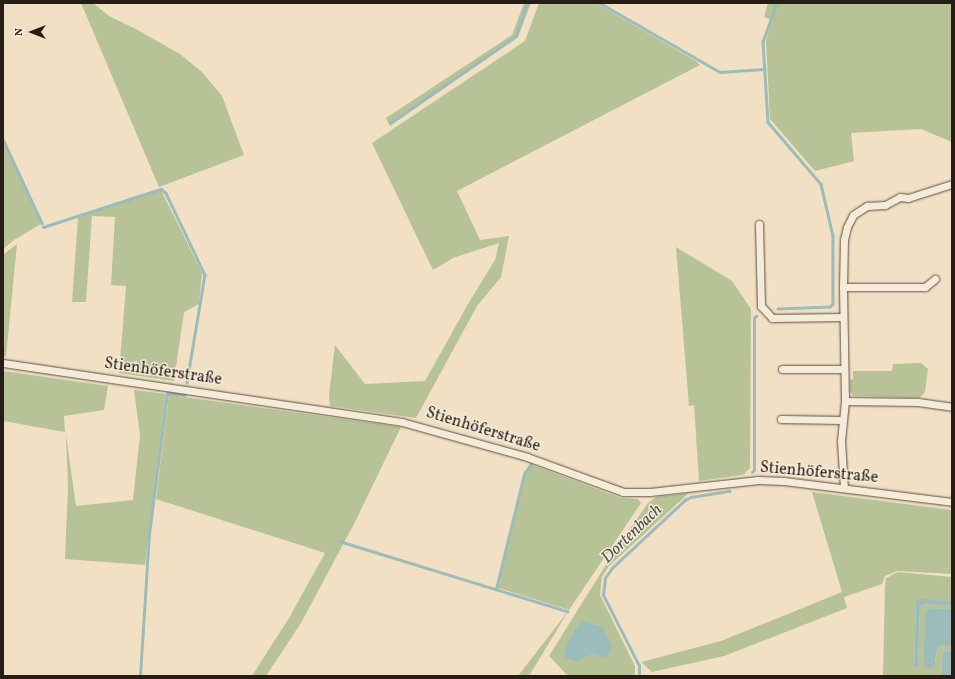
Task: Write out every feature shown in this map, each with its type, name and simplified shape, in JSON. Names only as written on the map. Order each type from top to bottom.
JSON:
[{"type":"street","points":[[844,488],[841,441],[845,401],[843,287],[844,240],[847,227],[853,215],[859,209],[867,206],[885,205],[900,196],[908,198],[952,184]]},
{"type":"street","points":[[759,224],[761,306],[772,318],[843,317]]},
{"type":"street","points":[[843,287],[924,287],[935,279]]},
{"type":"street","name":"Stienhöferstraße","points":[[3,363],[402,422],[527,457],[623,492],[650,492],[758,480],[784,481],[952,502]]},
{"type":"street","points":[[782,369],[844,369]]},
{"type":"street","points":[[845,401],[918,402],[952,407]]},
{"type":"street","points":[[782,419],[843,420]]},
{"type":"green space","points":[[81,3],[93,3],[109,16],[136,29],[180,54],[202,72],[222,96],[244,155],[159,187]]},
{"type":"green space","points":[[524,3],[531,3],[518,37],[390,126],[386,118],[512,35]]},
{"type":"green space","points":[[539,3],[596,3],[696,61],[700,65],[457,191],[480,240],[509,236],[501,277],[477,306],[416,418],[330,406],[329,395],[335,345],[365,384],[425,381],[468,304],[495,260],[499,243],[453,258],[433,270],[372,143],[525,41]]},
{"type":"green space","points":[[768,3],[952,3],[952,142],[921,129],[851,133],[854,161],[815,171],[770,119],[766,41],[772,20],[764,17]]},
{"type":"green space","points":[[3,141],[41,224],[14,240],[3,249]]},
{"type":"green space","points":[[161,190],[202,273],[199,304],[184,312],[174,381],[119,373],[126,286],[111,285],[115,217],[92,216],[86,302],[72,302],[78,217]]},
{"type":"green space","points":[[17,244],[6,357],[3,356],[3,255]]},
{"type":"green space","points":[[676,247],[732,281],[751,309],[750,468],[743,475],[699,481],[694,405],[689,406]]},
{"type":"green space","points":[[921,363],[928,369],[925,392],[919,398],[853,396],[850,391],[850,380],[853,379],[853,371],[892,371],[893,364]]},
{"type":"green space","points":[[3,371],[108,386],[104,410],[64,416],[65,432],[3,421]]},
{"type":"green space","points":[[134,390],[166,394],[145,565],[65,559],[68,487],[66,435],[76,506],[133,500],[140,435]]},
{"type":"green space","points":[[169,395],[401,427],[355,522],[301,623],[266,676],[252,676],[289,618],[325,553],[156,499]]},
{"type":"green space","points":[[532,465],[621,498],[638,499],[641,503],[569,610],[498,588],[525,475]]},
{"type":"green space","points":[[812,492],[952,510],[952,574],[897,571],[885,576],[882,584],[844,597],[847,608],[724,656],[652,672],[641,662],[721,641],[842,592]]},
{"type":"green space","points":[[689,493],[609,566],[602,577],[600,595],[635,666],[635,676],[568,676],[549,656],[617,547],[648,503],[656,497]]},
{"type":"green space","points":[[898,572],[952,577],[952,601],[916,600],[914,666],[916,667],[918,666],[920,608],[923,604],[952,606],[952,609],[929,608],[935,663],[938,647],[941,645],[952,647],[952,651],[946,650],[943,653],[941,676],[883,675],[886,578]]},
{"type":"green space","points":[[569,610],[529,676],[518,676]]},
{"type":"water","points":[[916,600],[952,601],[952,606],[923,604],[920,608],[918,667],[916,667],[914,666]]},
{"type":"water","points":[[929,608],[952,609],[952,647],[941,645],[938,647],[934,667],[930,668],[926,667],[924,664],[925,617]]},
{"type":"water","points":[[583,621],[602,627],[612,646],[610,652],[604,658],[592,654],[577,661],[566,658],[564,651],[575,629]]},
{"type":"water","points":[[946,650],[952,651],[952,676],[941,676],[943,653]]},
{"type":"waterway","points":[[390,123],[516,36],[527,3]]},
{"type":"waterway","points":[[600,3],[720,72],[765,69]]},
{"type":"waterway","points":[[777,3],[763,42],[768,122],[821,184],[833,236],[833,304],[830,307],[778,309]]},
{"type":"waterway","points":[[3,139],[42,223]]},
{"type":"waterway","points":[[43,227],[161,189],[166,193],[205,275],[187,383]]},
{"type":"waterway","points":[[752,472],[754,470],[754,318],[756,316]]},
{"type":"waterway","points":[[140,676],[149,534],[167,393],[185,395]]},
{"type":"waterway","points":[[496,589],[524,474],[531,464]]},
{"type":"waterway","name":"Dortenbach","points":[[639,676],[639,666],[603,595],[605,578],[612,568],[685,500],[691,497],[730,491]]},
{"type":"waterway","points":[[339,541],[567,611]]}]
